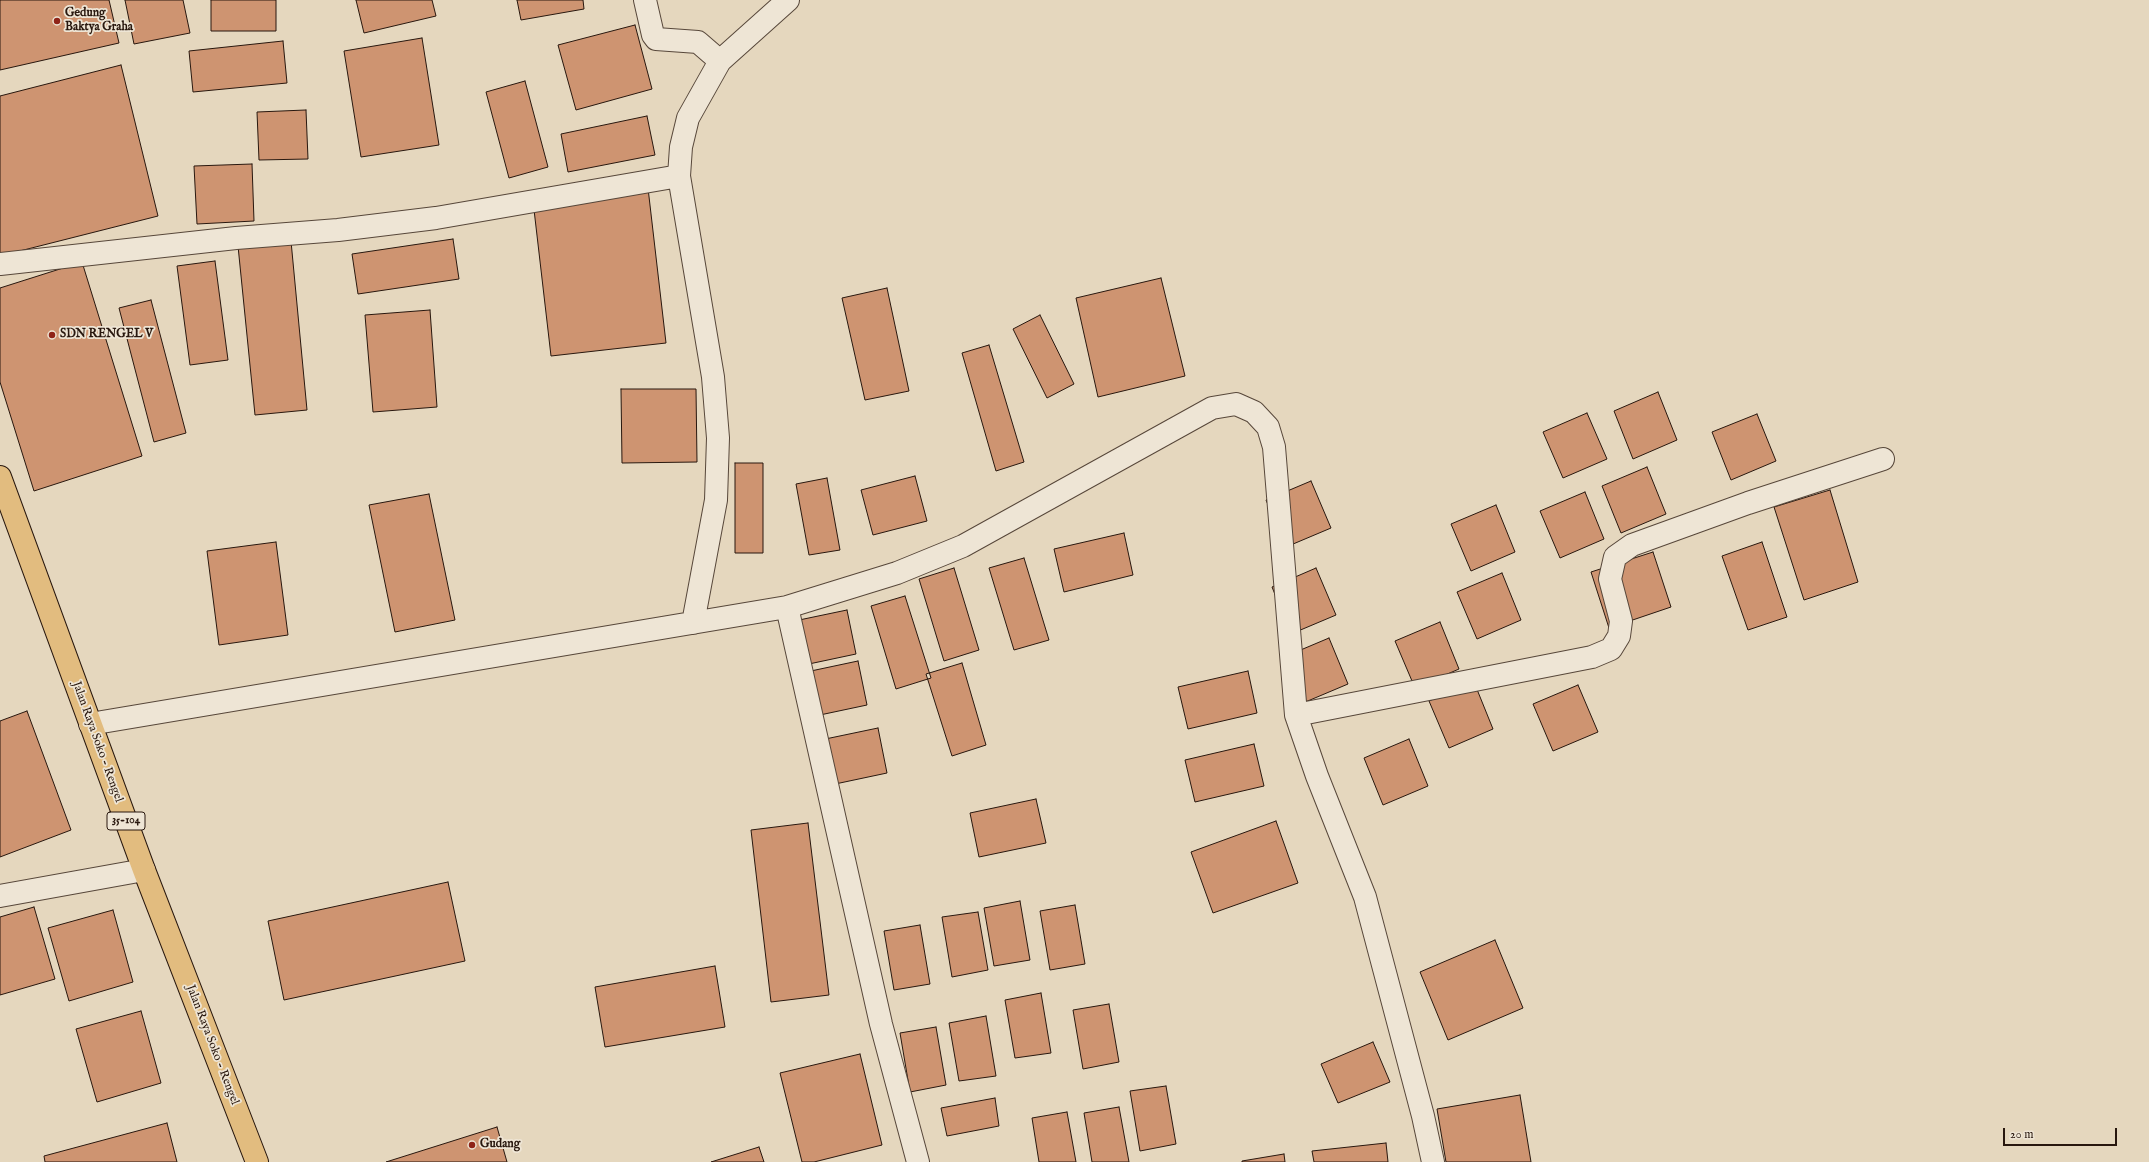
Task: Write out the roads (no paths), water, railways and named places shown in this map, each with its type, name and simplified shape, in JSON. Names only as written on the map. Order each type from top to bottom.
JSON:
[{"type":"main road","name":"Jalan Raya Soko - Rengel","points":[[0,477],[144,870],[257,1162]]},
{"type":"street","points":[[645,0],[653,35],[656,39],[698,42],[720,61]]},
{"type":"street","points":[[693,623],[716,500],[718,438],[713,377],[679,176],[681,147],[688,118],[720,61],[788,0]]},
{"type":"street","points":[[0,264],[236,238],[338,230],[436,218],[679,176]]},
{"type":"street","points":[[90,724],[787,607],[897,573],[963,546],[1212,408],[1236,404],[1254,412],[1268,427],[1274,448],[1296,715],[1317,776],[1364,897],[1421,1109],[1433,1162]]},
{"type":"street","points":[[1296,715],[1592,658],[1610,649],[1619,636],[1621,621],[1610,579],[1615,557],[1632,545],[1748,503],[1883,459]]},
{"type":"street","points":[[787,607],[881,1024],[918,1162]]},
{"type":"street","points":[[0,896],[144,870]]},
{"type":"place","name":"Gedung Baktya Graha","points":[[57,21]]},
{"type":"place","name":"SDN RENGEL V","points":[[52,335]]},
{"type":"place","name":"Gudang","points":[[472,1145]]}]
